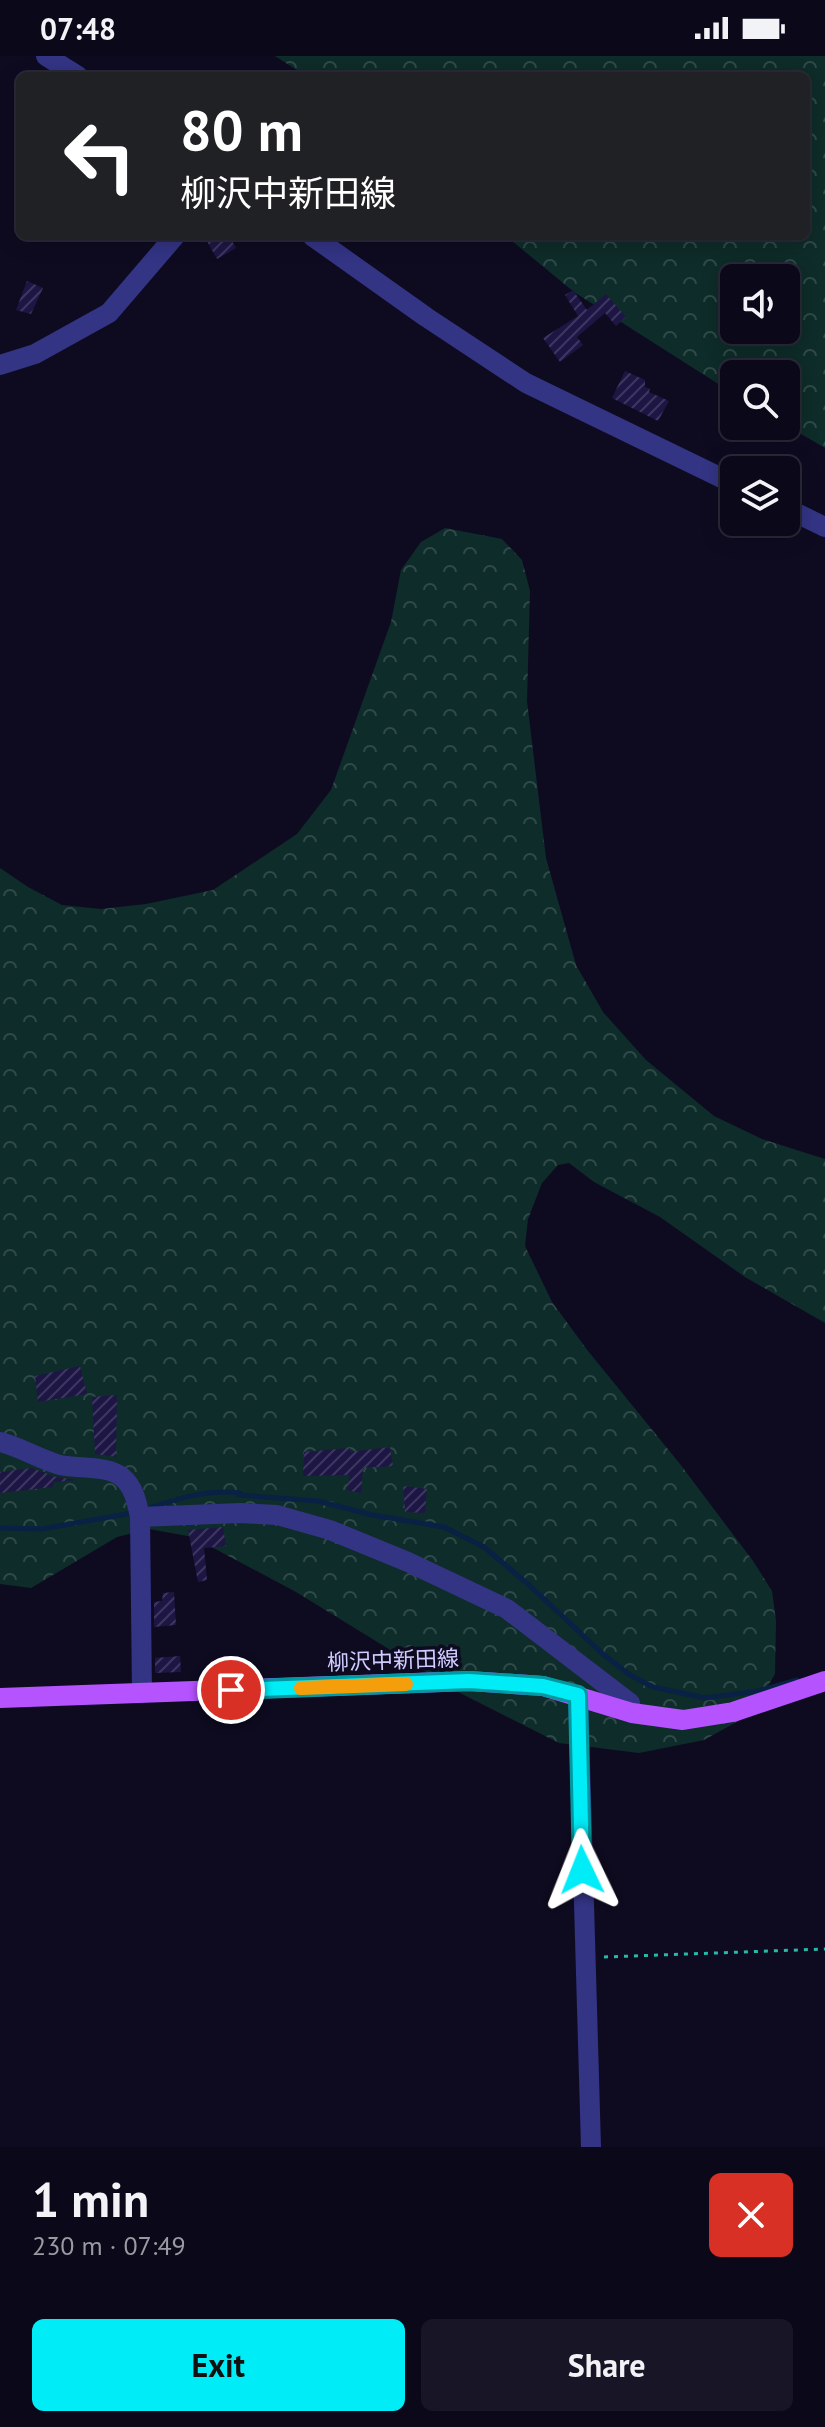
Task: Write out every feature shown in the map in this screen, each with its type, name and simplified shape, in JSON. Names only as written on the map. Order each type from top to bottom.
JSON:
[{"type":"main road","name":"柳沢中新田線","points":[[0,1698],[469,1681],[543,1686],[632,1713],[683,1720],[733,1712],[825,1681]]},
{"type":"street","points":[[46,56],[72,72]]},
{"type":"street","points":[[0,365],[35,354],[109,313],[172,240]]},
{"type":"street","points":[[318,240],[526,383],[720,477]]},
{"type":"street","points":[[800,515],[825,527]]},
{"type":"street","points":[[0,1442],[63,1466],[117,1474],[130,1486],[140,1517],[142,1693]]},
{"type":"street","points":[[140,1517],[240,1513],[277,1515],[330,1530],[408,1562],[507,1609],[630,1703],[632,1713]]},
{"type":"street","points":[[578,1695],[591,2147]]},
{"type":"path","points":[[585,1958],[825,1949]]},
{"type":"green space","points":[[275,56],[825,56],[825,448],[800,433],[800,360],[720,360],[720,385],[574,292],[511,240],[810,240],[810,72],[300,72]]},
{"type":"green space","points":[[445,528],[502,539],[522,560],[530,591],[527,701],[546,858],[576,965],[603,1012],[646,1060],[714,1116],[762,1139],[825,1159],[825,1323],[745,1277],[660,1217],[594,1182],[569,1163],[558,1165],[542,1183],[528,1219],[525,1246],[552,1302],[680,1464],[772,1591],[776,1621],[775,1674],[751,1714],[704,1740],[639,1753],[559,1743],[462,1694],[296,1592],[193,1537],[149,1529],[117,1537],[31,1588],[0,1584],[0,868],[62,905],[101,909],[146,904],[213,890],[297,834],[331,790],[391,622],[401,570],[421,542]]},
{"type":"building","points":[[206,240],[231,240],[236,248],[217,259]]},
{"type":"building","points":[[27,281],[43,288],[31,314],[16,310]]},
{"type":"building","points":[[573,290],[587,310],[606,294],[626,317],[616,326],[605,313],[577,337],[583,345],[560,362],[543,338],[578,316],[565,295]]},
{"type":"building","points":[[625,371],[645,380],[649,392],[669,401],[658,421],[612,398]]},
{"type":"building","points":[[80,1366],[87,1394],[38,1402],[35,1376]]},
{"type":"building","points":[[117,1395],[116,1457],[95,1454],[92,1397]]},
{"type":"building","points":[[390,1447],[393,1466],[363,1468],[361,1493],[347,1490],[350,1475],[303,1476],[304,1452],[350,1448],[350,1452]]},
{"type":"building","points":[[32,1468],[76,1480],[54,1482],[53,1487],[0,1493],[0,1472]]},
{"type":"building","points":[[403,1486],[427,1489],[425,1513],[405,1512]]},
{"type":"building","points":[[223,1527],[226,1546],[204,1548],[207,1580],[198,1582],[188,1530]]},
{"type":"building","points":[[174,1592],[176,1625],[154,1627],[154,1602],[162,1601],[163,1593]]},
{"type":"building","points":[[180,1656],[181,1672],[155,1673],[155,1658]]},
{"type":"waterway","points":[[149,1508],[194,1495],[228,1492],[318,1501],[372,1515],[444,1527],[484,1547],[604,1655],[630,1675],[653,1687],[705,1698],[758,1691],[797,1680]]},
{"type":"waterway","points":[[0,1528],[42,1529],[132,1513]]},
{"type":"slow traffic","points":[[301,1688],[406,1684]]},
{"type":"route","points":[[231,1690],[469,1681],[543,1686],[578,1695],[582,1870]]}]
